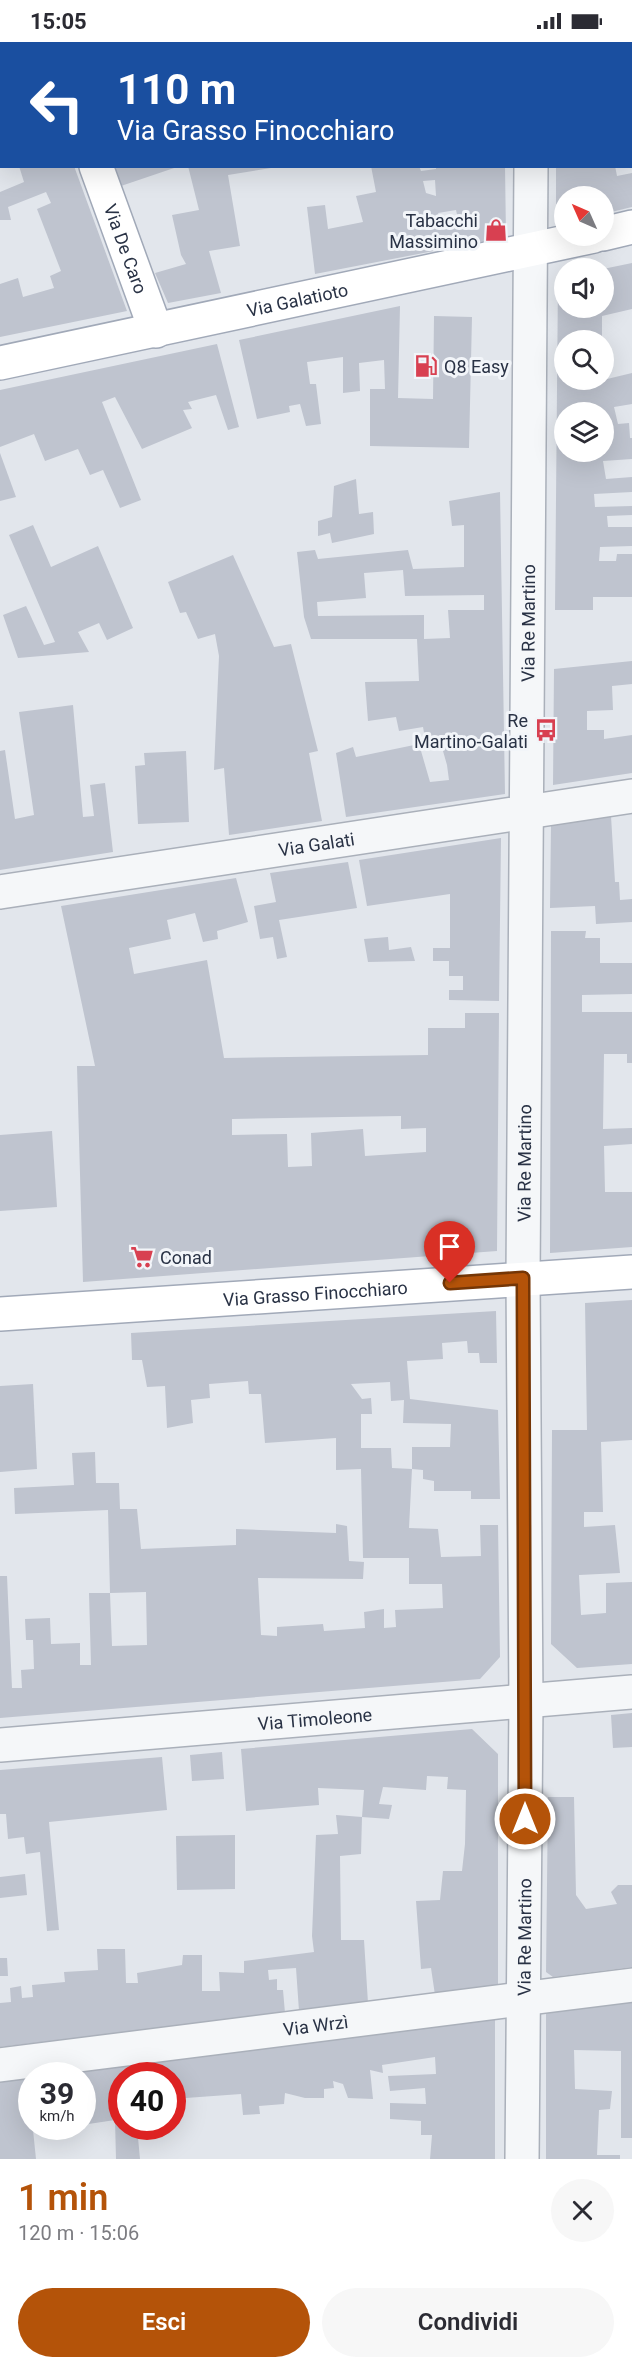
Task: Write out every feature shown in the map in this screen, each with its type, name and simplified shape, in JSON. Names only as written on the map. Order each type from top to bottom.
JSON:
[{"type":"main road","name":"Via De Caro","points":[[97,168],[156,331]]},
{"type":"main road","points":[[614,231],[632,227]]},
{"type":"main road","name":"Via Galatioto","points":[[0,363],[554,244]]},
{"type":"main road","name":"Via Grasso Finocchiaro","points":[[0,1314],[632,1272]]},
{"type":"street","name":"Via Re Martino","points":[[522,2159],[526,1701],[523,1278],[531,168]]},
{"type":"street","name":"Via Galati","points":[[0,892],[632,796]]},
{"type":"street","name":"Via Timoleone","points":[[0,1745],[632,1692]]},
{"type":"street","name":"Via Wrzì","points":[[0,2065],[632,1985]]},
{"type":"building","points":[[20,168],[75,168],[127,311],[0,337],[0,284],[18,278],[23,297],[54,288],[50,276],[61,271],[37,209],[51,203],[46,192],[8,207],[11,220],[0,220],[0,192],[24,182]]},
{"type":"building","points":[[115,168],[174,168],[121,186]]},
{"type":"building","points":[[188,168],[271,168],[228,175],[240,246],[209,251],[221,293],[168,303],[155,273],[186,264],[181,255],[172,215],[199,210]]},
{"type":"building","points":[[371,168],[420,168],[421,171],[436,168],[505,168],[506,237],[315,274],[307,207],[325,205],[328,229],[363,222],[356,196],[376,192]],"holes":[[[435,180],[436,196],[426,193],[423,181]],[[456,210],[458,219],[442,223],[438,213]]]},
{"type":"building","points":[[556,168],[615,168],[617,176],[632,173],[632,207],[614,211],[614,186],[556,186]]},
{"type":"building","points":[[632,263],[632,309],[614,313],[614,267]]},
{"type":"building","points":[[400,306],[398,398],[433,399],[434,316],[472,317],[469,448],[370,446],[370,389],[385,389],[384,360],[359,363],[360,391],[343,393],[343,357],[307,362],[310,384],[316,384],[321,424],[306,426],[300,404],[289,406],[290,412],[257,419],[239,340]]},
{"type":"building","points":[[558,318],[602,318],[602,330],[558,330]]},
{"type":"building","points":[[217,344],[239,427],[228,430],[216,395],[188,402],[192,409],[183,410],[192,428],[142,449],[115,397],[102,402],[141,500],[120,508],[103,470],[90,475],[78,449],[45,461],[34,434],[0,447],[0,390]]},
{"type":"building","points":[[632,373],[632,404],[614,407],[614,402],[557,402],[557,390],[614,390],[614,377]]},
{"type":"building","points":[[614,407],[618,424],[629,423],[632,459],[614,460]]},
{"type":"building","points":[[0,453],[16,497],[0,501]]},
{"type":"building","points":[[556,462],[603,462],[606,479],[632,477],[632,492],[594,494],[595,507],[632,506],[632,515],[607,516],[608,527],[632,527],[632,546],[600,547],[599,561],[616,561],[617,554],[632,554],[632,597],[593,597],[593,610],[555,610]]},
{"type":"building","points":[[356,479],[359,514],[373,512],[374,534],[332,543],[330,533],[318,536],[318,521],[332,517],[334,486]]},
{"type":"building","points":[[500,492],[505,794],[346,817],[336,753],[353,747],[356,757],[419,744],[430,782],[449,780],[447,765],[439,737],[425,738],[423,727],[399,731],[396,717],[368,721],[365,682],[419,681],[417,639],[311,639],[304,617],[297,552],[315,550],[318,559],[408,550],[413,569],[464,567],[464,525],[452,526],[449,501]],"holes":[[[403,570],[405,596],[484,595],[484,610],[448,610],[450,638],[424,639],[424,615],[318,616],[317,602],[366,598],[364,573]]]},
{"type":"building","points":[[33,525],[51,567],[98,546],[133,628],[107,640],[99,623],[78,632],[89,652],[18,658],[3,615],[26,606],[44,645],[55,642],[9,535]]},
{"type":"building","points":[[233,555],[274,647],[291,644],[318,751],[309,753],[322,821],[229,835],[224,768],[214,770],[219,656],[215,634],[198,639],[186,612],[180,613],[168,582]]},
{"type":"building","points":[[632,661],[632,684],[612,686],[613,710],[587,711],[587,730],[604,730],[604,739],[632,735],[632,773],[553,785],[554,669]]},
{"type":"building","points":[[73,705],[83,817],[94,816],[90,785],[105,783],[113,852],[0,870],[0,751],[5,750],[15,819],[34,815],[19,712]]},
{"type":"building","points":[[186,751],[189,822],[138,824],[135,766],[145,765],[144,753]]},
{"type":"building","points":[[611,816],[615,882],[619,882],[620,900],[632,899],[632,922],[596,924],[595,906],[550,908],[551,825]]},
{"type":"building","points":[[501,838],[499,1001],[449,1000],[449,990],[463,990],[463,976],[449,976],[449,961],[433,961],[433,948],[450,948],[450,894],[367,906],[359,860]]},
{"type":"building","points":[[348,862],[357,908],[279,920],[287,957],[277,959],[273,937],[260,939],[254,906],[276,902],[270,873]]},
{"type":"building","points":[[236,878],[248,922],[217,931],[218,939],[203,942],[195,913],[167,920],[171,939],[129,948],[134,974],[207,960],[224,1058],[428,1055],[428,1028],[465,1028],[465,1013],[499,1013],[497,1251],[83,1282],[77,1066],[95,1066],[61,906]],"holes":[[[401,1116],[401,1129],[426,1128],[426,1152],[365,1156],[363,1129],[311,1133],[312,1166],[288,1167],[287,1134],[232,1135],[232,1119]]]},
{"type":"building","points":[[551,931],[586,931],[585,938],[600,938],[600,963],[632,963],[632,994],[582,995],[582,1012],[632,1012],[632,1063],[627,1063],[627,1054],[604,1054],[603,1129],[632,1128],[632,1144],[604,1146],[605,1192],[632,1192],[632,1247],[550,1253]]},
{"type":"building","points":[[388,937],[389,950],[411,947],[415,961],[368,962],[364,939]]},
{"type":"building","points":[[52,1131],[57,1207],[0,1211],[0,1135]]},
{"type":"building","points":[[632,1300],[632,1440],[601,1442],[603,1512],[584,1512],[584,1527],[615,1525],[620,1573],[579,1575],[581,1615],[606,1613],[606,1583],[632,1582],[632,1664],[577,1668],[551,1644],[552,1430],[587,1430],[585,1303]]},
{"type":"building","points":[[496,1311],[497,1363],[480,1363],[479,1353],[468,1353],[467,1341],[442,1343],[443,1359],[407,1361],[410,1399],[498,1410],[500,1499],[471,1499],[471,1491],[434,1491],[434,1481],[423,1479],[423,1470],[412,1469],[409,1528],[438,1529],[441,1557],[481,1556],[480,1525],[498,1525],[500,1657],[480,1679],[0,1718],[0,1576],[7,1576],[12,1688],[22,1688],[21,1670],[34,1669],[33,1640],[26,1640],[25,1619],[50,1618],[51,1644],[80,1643],[80,1665],[91,1665],[89,1593],[110,1593],[108,1510],[15,1514],[14,1488],[74,1485],[72,1453],[95,1452],[96,1483],[119,1483],[120,1509],[137,1509],[141,1549],[236,1545],[236,1529],[336,1533],[336,1524],[347,1526],[349,1561],[364,1562],[363,1579],[258,1578],[261,1635],[277,1636],[277,1627],[323,1624],[324,1631],[365,1628],[364,1612],[384,1609],[384,1628],[396,1627],[395,1610],[443,1608],[442,1584],[409,1584],[409,1558],[363,1558],[361,1469],[336,1470],[336,1438],[265,1443],[261,1394],[249,1394],[248,1381],[209,1384],[210,1398],[191,1400],[193,1423],[167,1428],[165,1386],[147,1387],[142,1360],[132,1360],[131,1333]],"holes":[[[390,1382],[391,1401],[404,1400],[403,1423],[451,1424],[450,1447],[412,1447],[412,1469],[392,1468],[391,1448],[361,1448],[361,1414],[372,1414],[371,1398],[362,1399],[351,1384]],[[146,1592],[147,1645],[112,1646],[110,1593]]]},
{"type":"building","points":[[33,1384],[37,1469],[0,1472],[0,1386]]},
{"type":"building","points":[[632,1713],[632,1747],[613,1748],[611,1715]]},
{"type":"building","points":[[472,1729],[498,1754],[498,1987],[435,1995],[431,1968],[421,1969],[416,1901],[440,1900],[443,1871],[462,1871],[466,1790],[447,1789],[448,1777],[427,1776],[426,1790],[383,1787],[379,1804],[392,1805],[389,1819],[362,1817],[364,1790],[318,1788],[319,1805],[246,1811],[241,1749]]},
{"type":"building","points":[[222,1752],[224,1779],[192,1781],[190,1755]]},
{"type":"building","points":[[162,1757],[167,1810],[49,1822],[59,1930],[47,1931],[40,1852],[26,1854],[24,1837],[8,1839],[6,1814],[0,1814],[0,1770]]},
{"type":"building","points":[[548,1797],[574,1797],[576,1895],[586,1909],[617,1904],[611,1892],[618,1885],[632,1885],[632,1967],[553,1977],[546,1972]]},
{"type":"building","points":[[336,1815],[362,1817],[361,1854],[340,1856],[341,1940],[364,1940],[368,2003],[299,2011],[296,1968],[268,1970],[269,1980],[277,1979],[277,1990],[283,1990],[285,2013],[0,2047],[0,2003],[11,2002],[10,1988],[21,1986],[22,1998],[33,1997],[32,1985],[65,1982],[64,1972],[98,1970],[97,1949],[125,1949],[126,1983],[138,1983],[137,1973],[182,1965],[183,1955],[202,1955],[202,1991],[220,1991],[219,1972],[244,1973],[244,1961],[314,1952],[312,1936],[316,1835],[338,1834]]},
{"type":"building","points":[[235,1835],[235,1889],[177,1890],[176,1836]]},
{"type":"building","points":[[25,1874],[27,1895],[0,1898],[0,1877]]},
{"type":"building","points":[[0,1958],[7,1958],[8,1976],[0,1976]]},
{"type":"building","points":[[632,2001],[632,2138],[621,2138],[621,2051],[574,2050],[575,2089],[612,2091],[610,2109],[599,2110],[597,2155],[620,2155],[620,2159],[546,2159],[546,2011]]},
{"type":"building","points":[[495,2017],[495,2159],[430,2159],[432,2135],[421,2135],[421,2121],[390,2119],[390,2103],[426,2104],[425,2088],[390,2091],[388,2076],[436,2074],[435,2057],[382,2065],[383,2073],[370,2070],[373,2099],[348,2098],[343,2084],[333,2081],[334,2088],[324,2089],[324,2098],[305,2098],[285,2093],[284,2104],[259,2106],[260,2114],[243,2115],[241,2094],[186,2098],[186,2062],[156,2062]]},
{"type":"building","points":[[108,2068],[108,2121],[96,2123],[96,2070]]},
{"type":"building","points":[[18,2079],[18,2140],[34,2140],[36,2159],[0,2159],[0,2081]]},
{"type":"building","points":[[116,2140],[138,2140],[140,2159],[116,2159]]},
{"type":"place","name":"Tabacchi Massimino","points":[[496,230]]},
{"type":"place","name":"Q8 Easy","points":[[426,366]]},
{"type":"place","name":"Re Martino-Galati","points":[[546,730]]},
{"type":"place","name":"Conad","points":[[142,1257]]},
{"type":"route","points":[[450,1283],[523,1278],[525,1819]]}]
